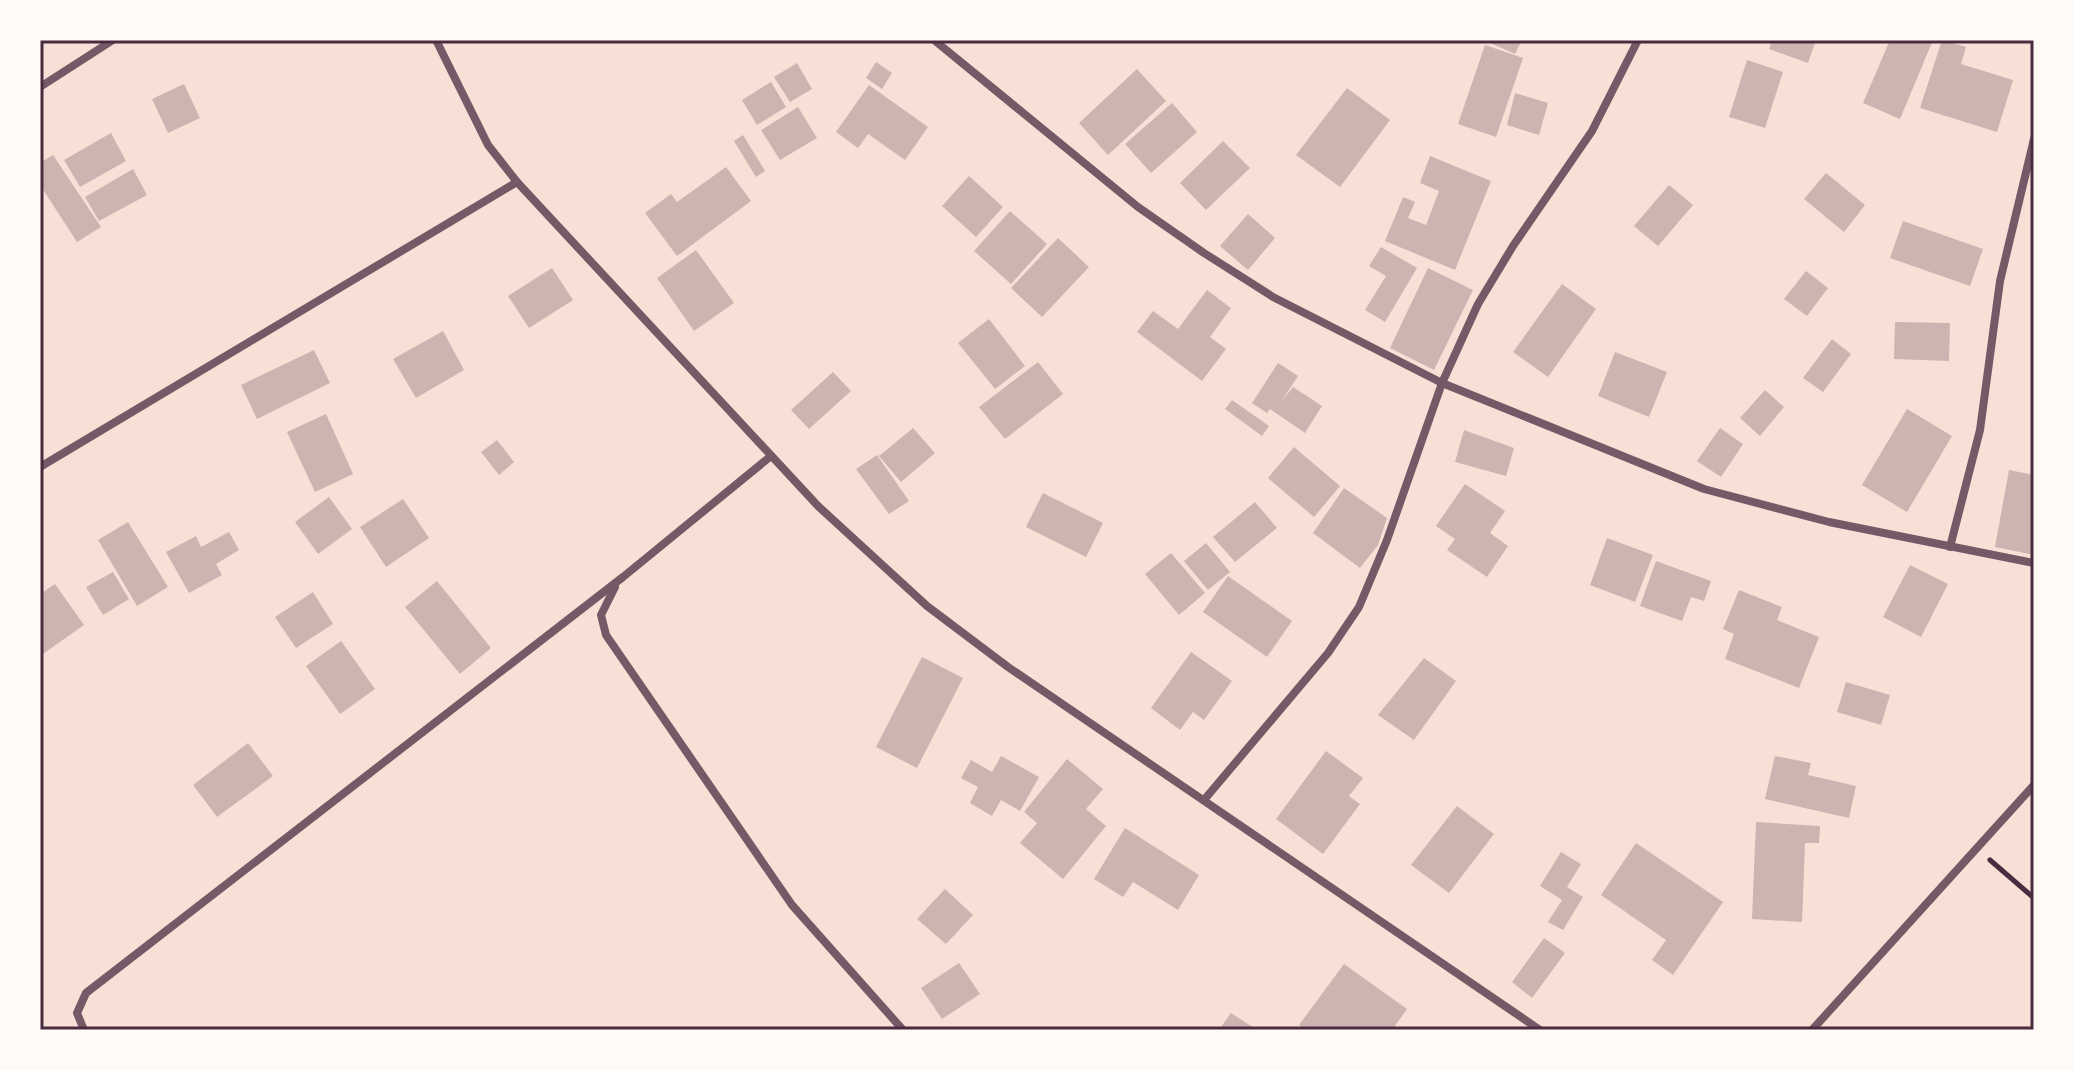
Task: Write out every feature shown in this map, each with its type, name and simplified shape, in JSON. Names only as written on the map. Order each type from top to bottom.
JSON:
[{"type":"street","points":[[40,87],[113,40]]},
{"type":"street","points":[[436,40],[488,145],[517,182],[771,456],[877,563],[947,623],[1540,1030]]},
{"type":"street","points":[[934,40],[1138,207],[1204,253],[1273,297],[1442,383],[1704,489],[1829,522],[2034,563]]},
{"type":"street","points":[[1204,800],[1328,653],[1359,607],[1387,540],[1442,383],[1495,274],[1592,131],[1638,40]]},
{"type":"street","points":[[1950,547],[1980,430],[2000,281],[2034,139]]},
{"type":"street","points":[[40,467],[517,182]]},
{"type":"street","points":[[84,1030],[77,1013],[86,993],[623,577],[771,456]]},
{"type":"street","points":[[623,577],[603,605],[602,625],[606,635],[792,905],[903,1030]]},
{"type":"street","points":[[1812,1030],[2034,785]]},
{"type":"path","points":[[1977,848],[2034,898]]},
{"type":"building","points":[[1484,40],[1522,40],[1515,54]]},
{"type":"building","points":[[1772,40],[1816,40],[1808,63],[1769,49]]},
{"type":"building","points":[[1890,40],[1933,40],[1900,119],[1863,103]]},
{"type":"building","points":[[1942,40],[1966,47],[1961,64],[2013,80],[1997,132],[1920,108]]},
{"type":"building","points":[[1485,45],[1523,58],[1496,137],[1458,124]]},
{"type":"building","points":[[1747,60],[1783,72],[1765,128],[1729,117]]},
{"type":"building","points":[[876,62],[892,73],[882,89],[866,78]]},
{"type":"building","points":[[797,63],[812,89],[790,102],[774,77]]},
{"type":"building","points":[[1137,69],[1166,101],[1108,155],[1079,123]]},
{"type":"building","points":[[771,82],[786,107],[757,125],[742,100]]},
{"type":"building","points":[[184,84],[200,118],[168,133],[152,99]]},
{"type":"building","points":[[869,85],[928,127],[905,160],[868,134],[858,148],[836,132]]},
{"type":"building","points":[[1347,88],[1390,120],[1340,187],[1296,155]]},
{"type":"building","points":[[1515,93],[1548,103],[1539,135],[1507,125]]},
{"type":"building","points":[[1172,103],[1197,132],[1151,173],[1125,144]]},
{"type":"building","points":[[798,107],[817,138],[780,160],[761,130]]},
{"type":"building","points":[[111,133],[126,161],[80,187],[64,160]]},
{"type":"building","points":[[743,135],[765,171],[756,177],[734,141]]},
{"type":"building","points":[[1223,141],[1250,168],[1206,210],[1180,183]]},
{"type":"building","points":[[53,155],[101,227],[77,242],[40,185],[40,163]]},
{"type":"building","points":[[1430,156],[1491,181],[1455,270],[1385,241],[1403,197],[1415,202],[1408,218],[1426,225],[1439,191],[1420,183]]},
{"type":"building","points":[[726,167],[751,201],[677,256],[645,213],[671,194],[677,202]]},
{"type":"building","points":[[133,169],[147,195],[99,221],[85,197]]},
{"type":"building","points":[[1826,173],[1865,205],[1844,232],[1804,199]]},
{"type":"building","points":[[969,176],[1003,207],[976,237],[942,206]]},
{"type":"building","points":[[1669,185],[1693,205],[1658,246],[1634,226]]},
{"type":"building","points":[[1010,211],[1047,244],[1011,284],[974,251]]},
{"type":"building","points":[[1248,214],[1275,238],[1248,270],[1220,246]]},
{"type":"building","points":[[1903,221],[1983,249],[1970,286],[1890,258]]},
{"type":"building","points":[[1058,238],[1089,267],[1042,317],[1011,288]]},
{"type":"building","points":[[1381,247],[1417,268],[1385,322],[1365,310],[1386,276],[1369,266]]},
{"type":"building","points":[[696,250],[734,303],[694,331],[657,278]]},
{"type":"building","points":[[552,268],[573,300],[529,328],[508,296]]},
{"type":"building","points":[[1428,268],[1473,290],[1434,370],[1390,348]]},
{"type":"building","points":[[1806,271],[1828,288],[1807,316],[1784,299]]},
{"type":"building","points":[[1562,284],[1596,309],[1548,377],[1513,352]]},
{"type":"building","points":[[1207,290],[1231,308],[1210,337],[1226,349],[1202,381],[1137,332],[1153,311],[1178,329]]},
{"type":"building","points":[[989,319],[1025,366],[995,389],[958,343]]},
{"type":"building","points":[[1895,322],[1950,323],[1949,361],[1894,359]]},
{"type":"building","points":[[443,331],[464,370],[416,398],[393,359]]},
{"type":"building","points":[[1832,339],[1851,354],[1823,392],[1803,378]]},
{"type":"building","points":[[314,350],[330,383],[257,419],[241,385]]},
{"type":"building","points":[[1615,352],[1667,372],[1649,417],[1598,396]]},
{"type":"building","points":[[1038,362],[1063,394],[1005,439],[979,407]]},
{"type":"building","points":[[1278,363],[1298,376],[1281,402],[1293,387],[1322,406],[1305,433],[1270,409],[1267,413],[1252,403]]},
{"type":"building","points":[[833,372],[851,391],[809,429],[791,410]]},
{"type":"building","points":[[1765,390],[1784,407],[1760,436],[1740,418]]},
{"type":"building","points":[[1232,400],[1269,426],[1262,436],[1225,409]]},
{"type":"building","points":[[1907,409],[1952,436],[1907,512],[1862,485]]},
{"type":"building","points":[[326,414],[353,474],[315,492],[287,432]]},
{"type":"building","points":[[913,428],[935,453],[901,482],[879,456]]},
{"type":"building","points":[[1720,428],[1743,444],[1721,477],[1697,461]]},
{"type":"building","points":[[1464,430],[1514,448],[1506,476],[1455,462]]},
{"type":"building","points":[[497,440],[514,462],[499,475],[481,452]]},
{"type":"building","points":[[1294,447],[1340,486],[1314,517],[1268,478]]},
{"type":"building","points":[[877,455],[909,501],[889,514],[856,469]]},
{"type":"building","points":[[2009,470],[2034,475],[2034,555],[1995,547]]},
{"type":"building","points":[[1465,484],[1505,511],[1490,533],[1508,546],[1487,577],[1447,550],[1455,539],[1436,526]]},
{"type":"building","points":[[1344,488],[1387,518],[1378,545],[1360,568],[1313,533]]},
{"type":"building","points":[[1043,493],[1103,523],[1086,557],[1026,527]]},
{"type":"building","points":[[329,497],[352,529],[318,554],[295,522]]},
{"type":"building","points":[[403,499],[429,538],[386,567],[360,527]]},
{"type":"building","points":[[1255,502],[1277,528],[1235,562],[1213,537]]},
{"type":"building","points":[[128,522],[168,587],[137,606],[98,540]]},
{"type":"building","points":[[229,532],[239,550],[216,564],[222,575],[189,593],[166,552],[196,536],[201,547]]},
{"type":"building","points":[[1607,538],[1653,555],[1635,602],[1590,585]]},
{"type":"building","points":[[1206,543],[1230,572],[1208,590],[1184,561]]},
{"type":"building","points":[[1171,553],[1205,593],[1179,615],[1145,574]]},
{"type":"building","points":[[1656,561],[1711,581],[1704,601],[1691,597],[1682,621],[1640,606]]},
{"type":"building","points":[[1910,565],[1948,584],[1921,637],[1883,617]]},
{"type":"building","points":[[113,572],[129,599],[103,615],[86,587]]},
{"type":"building","points":[[1228,576],[1292,621],[1267,657],[1203,612]]},
{"type":"building","points":[[437,581],[491,648],[460,674],[405,607]]},
{"type":"building","points":[[55,584],[84,625],[40,656],[40,594]]},
{"type":"building","points":[[1739,590],[1782,607],[1777,620],[1819,637],[1799,688],[1725,659],[1734,634],[1723,629]]},
{"type":"building","points":[[313,592],[333,624],[296,648],[275,617]]},
{"type":"building","points":[[341,641],[375,689],[340,714],[306,666]]},
{"type":"building","points":[[1191,652],[1232,681],[1204,720],[1193,712],[1180,730],[1151,708]]},
{"type":"building","points":[[922,657],[963,678],[917,768],[876,747]]},
{"type":"building","points":[[1424,658],[1456,681],[1414,740],[1378,715]]},
{"type":"building","points":[[1846,682],[1890,695],[1881,725],[1837,712]]},
{"type":"building","points":[[248,743],[273,776],[217,817],[193,785]]},
{"type":"building","points":[[1326,751],[1363,778],[1349,796],[1360,804],[1323,854],[1276,819]]},
{"type":"building","points":[[1001,756],[1039,777],[1020,811],[1001,800],[992,816],[970,803],[978,787],[961,778],[971,760],[992,772]]},
{"type":"building","points":[[1775,756],[1811,763],[1808,775],[1856,786],[1849,818],[1765,799]]},
{"type":"building","points":[[1067,759],[1103,789],[1086,809],[1106,826],[1063,879],[1020,843],[1037,823],[1024,812]]},
{"type":"building","points":[[1457,806],[1494,834],[1449,893],[1411,865]]},
{"type":"building","points":[[1756,822],[1820,826],[1819,843],[1805,843],[1802,922],[1752,919]]},
{"type":"building","points":[[1125,828],[1199,875],[1178,910],[1133,882],[1123,897],[1094,879]]},
{"type":"building","points":[[1636,843],[1723,902],[1673,975],[1652,960],[1666,940],[1601,895]]},
{"type":"building","points":[[1561,852],[1581,864],[1567,887],[1583,897],[1563,930],[1548,922],[1562,900],[1540,886]]},
{"type":"building","points":[[945,889],[973,915],[946,944],[917,919]]},
{"type":"building","points":[[1544,938],[1565,953],[1532,998],[1512,982]]},
{"type":"building","points":[[959,963],[980,994],[942,1019],[921,988]]},
{"type":"building","points":[[1344,964],[1407,1009],[1392,1030],[1346,1030],[1341,1027],[1339,1030],[1306,1030],[1299,1025]]},
{"type":"building","points":[[1231,1013],[1257,1030],[1219,1030]]}]
